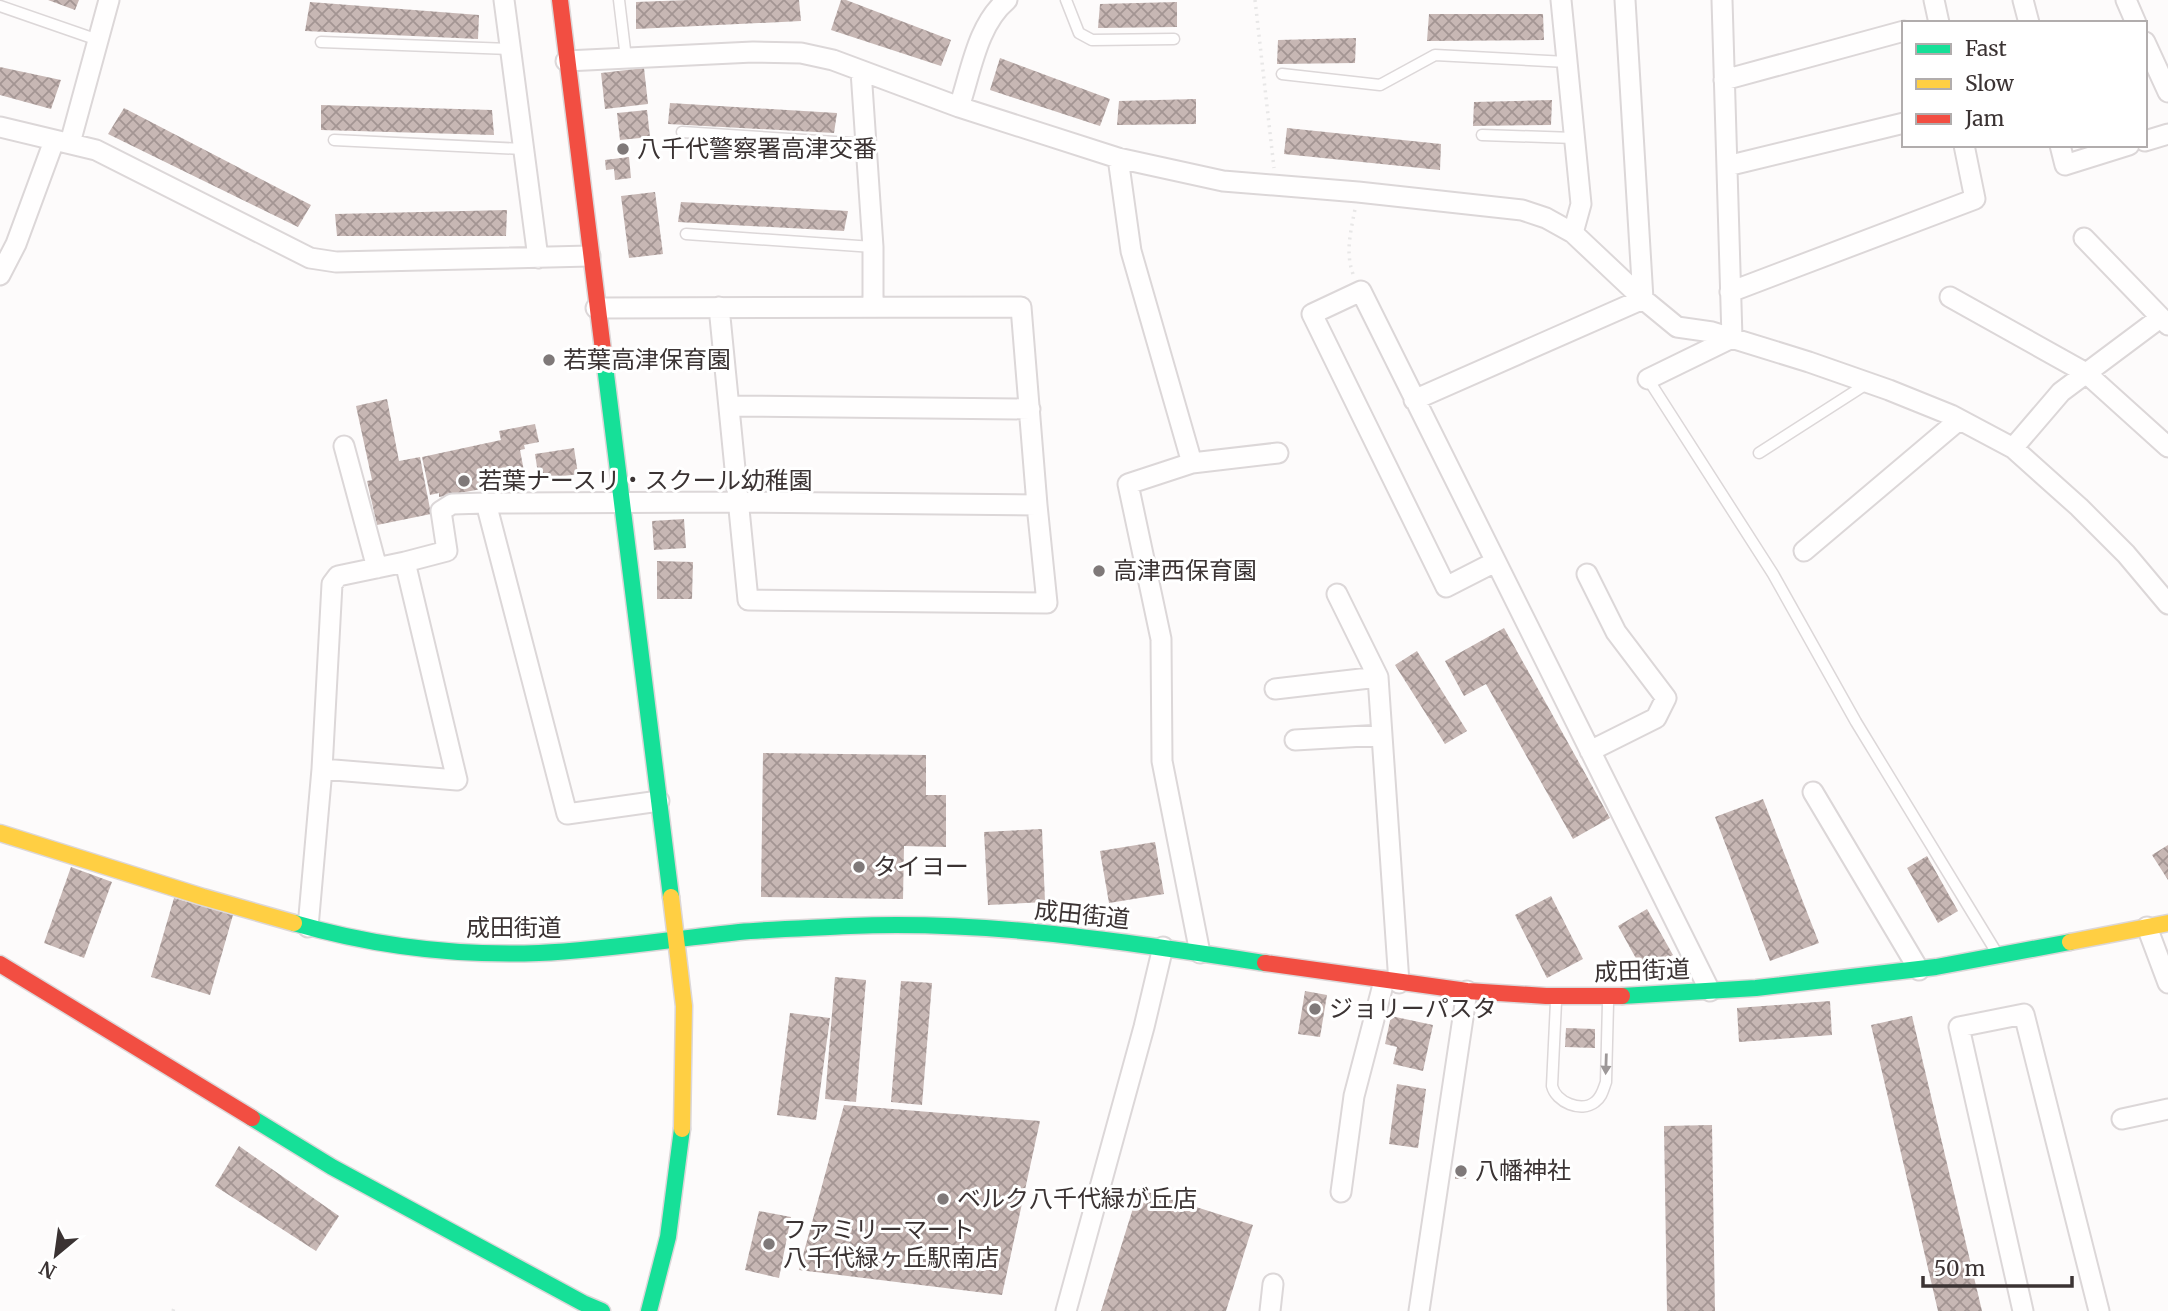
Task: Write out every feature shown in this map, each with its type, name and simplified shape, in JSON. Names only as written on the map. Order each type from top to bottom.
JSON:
[{"type":"main road","points":[[560,0],[684,1006],[684,1117],[668,1240],[649,1311]]},
{"type":"main road","name":"成田街道","points":[[0,833],[202,897],[308,927],[362,940],[475,953],[539,953],[725,933],[853,926],[949,927],[1043,933],[1163,947],[1391,982],[1467,990],[1556,996],[1650,996],[1919,970],[2168,923]]},
{"type":"main road","points":[[0,964],[332,1167],[602,1311]]},
{"type":"street","points":[[0,275],[62,142],[98,40],[109,0]]},
{"type":"street","points":[[504,0],[538,258]]},
{"type":"street","points":[[959,107],[986,25],[998,7],[1007,0]]},
{"type":"street","points":[[1561,0],[1581,204],[1573,233]]},
{"type":"street","points":[[1625,0],[1643,299]]},
{"type":"street","points":[[1721,0],[1732,338]]},
{"type":"street","points":[[1934,0],[1938,21]]},
{"type":"street","points":[[2023,0],[2028,21]]},
{"type":"street","points":[[2126,0],[2135,21]]},
{"type":"street","points":[[1724,80],[1902,32]]},
{"type":"street","points":[[2147,46],[2168,92]]},
{"type":"street","points":[[566,61],[753,52],[801,53],[833,60],[959,107],[1118,158],[1223,181],[1522,210],[1546,218],[1573,233],[1677,327],[1712,332],[1868,383],[1959,420],[2013,448],[2079,507],[2126,554],[2168,604]]},
{"type":"street","points":[[861,71],[873,247],[873,307]]},
{"type":"street","points":[[1727,166],[1902,123]]},
{"type":"street","points":[[0,127],[96,150],[310,258],[336,262],[590,256]]},
{"type":"street","points":[[2147,140],[2168,134]]},
{"type":"street","points":[[1730,292],[1975,199],[1964,147]]},
{"type":"street","points":[[2061,147],[2065,164],[2122,147]]},
{"type":"street","points":[[1118,158],[1131,251],[1192,463]]},
{"type":"street","points":[[2013,448],[2061,392],[2164,321],[2084,238]]},
{"type":"street","points":[[1495,562],[1446,587],[1312,314],[1360,292],[1710,991]]},
{"type":"street","points":[[1950,297],[2087,373],[2168,447]]},
{"type":"street","points":[[1414,400],[1643,299]]},
{"type":"street","points":[[596,308],[719,307],[1021,307],[1047,603],[748,600],[719,307]]},
{"type":"street","points":[[1648,379],[1732,338]]},
{"type":"street","points":[[729,406],[1030,409]]},
{"type":"street","points":[[1804,551],[1959,420]]},
{"type":"street","points":[[344,446],[377,568]]},
{"type":"street","points":[[1200,953],[1162,761],[1161,639],[1128,484],[1192,463],[1278,453]]},
{"type":"street","points":[[308,927],[322,769],[332,584],[338,576],[447,551],[441,511],[452,504],[738,502],[1037,505]]},
{"type":"street","points":[[486,503],[567,814],[659,801]]},
{"type":"street","points":[[322,769],[457,780],[405,562]]},
{"type":"street","points":[[1587,574],[1616,632],[1666,698],[1656,718],[1590,751]]},
{"type":"street","points":[[1337,594],[1378,677],[1391,982],[1354,1096],[1342,1192]]},
{"type":"street","points":[[1275,689],[1378,677]]},
{"type":"street","points":[[1296,740],[1382,735]]},
{"type":"street","points":[[1813,792],[1919,970]]},
{"type":"street","points":[[2147,927],[2168,983]]},
{"type":"street","points":[[1066,1311],[1144,1027],[1163,947]]},
{"type":"street","points":[[1419,1311],[1467,990]]},
{"type":"street","points":[[2023,1311],[1959,1027],[2024,1014],[2099,1311]]},
{"type":"street","points":[[2122,1119],[2168,1109]]},
{"type":"street","points":[[1270,1311],[1273,1284]]},
{"type":"lane","points":[[619,0],[626,58]]},
{"type":"lane","points":[[1066,0],[1079,33],[1092,40],[1174,39]]},
{"type":"lane","points":[[0,6],[98,40]]},
{"type":"lane","points":[[321,42],[510,49]]},
{"type":"lane","points":[[1282,74],[1380,85],[1435,55],[1567,62]]},
{"type":"lane","points":[[682,132],[866,144]]},
{"type":"lane","points":[[1482,135],[1574,138]]},
{"type":"lane","points":[[334,139],[523,149]]},
{"type":"lane","points":[[686,234],[873,247]]},
{"type":"lane","points":[[1648,379],[1773,574],[1856,722],[1999,956]]},
{"type":"lane","points":[[1759,453],[1868,383]]},
{"type":"lane","points":[[1556,996],[1552,1086],[1554,1094],[1561,1100],[1583,1107],[1594,1104],[1602,1094],[1605,1082],[1609,996]]},
{"type":"path","points":[[1255,0],[1276,185]]},
{"type":"path","points":[[1358,192],[1348,244],[1349,263],[1360,292]]},
{"type":"path","points":[[173,1311],[175,1305]]},
{"type":"building","points":[[48,0],[79,0],[75,10]]},
{"type":"building","points":[[799,0],[801,21],[636,29],[636,2]]},
{"type":"building","points":[[841,0],[951,40],[941,66],[831,30]]},
{"type":"building","points":[[310,2],[479,15],[478,39],[305,31]]},
{"type":"building","points":[[1177,2],[1177,27],[1098,28],[1100,4]]},
{"type":"building","points":[[1429,14],[1543,14],[1544,40],[1427,41]]},
{"type":"building","points":[[1356,38],[1355,63],[1277,64],[1278,40]]},
{"type":"building","points":[[1000,58],[1110,99],[1100,126],[990,90]]},
{"type":"building","points":[[0,67],[61,80],[51,109],[0,95]]},
{"type":"building","points":[[644,68],[648,104],[605,109],[601,73]]},
{"type":"building","points":[[1196,99],[1196,124],[1117,125],[1119,101]]},
{"type":"building","points":[[1552,100],[1551,125],[1473,126],[1474,102]]},
{"type":"building","points":[[670,103],[837,113],[834,133],[668,124]]},
{"type":"building","points":[[321,105],[492,110],[494,135],[321,130]]},
{"type":"building","points":[[124,108],[311,205],[298,227],[108,134]]},
{"type":"building","points":[[647,110],[650,137],[620,140],[617,113]]},
{"type":"building","points":[[1287,128],[1441,144],[1440,170],[1284,154]]},
{"type":"building","points":[[629,157],[631,178],[615,180],[614,169],[606,170],[605,160]]},
{"type":"building","points":[[655,192],[663,254],[629,258],[621,196]]},
{"type":"building","points":[[681,202],[848,211],[844,231],[678,222]]},
{"type":"building","points":[[507,210],[506,236],[337,236],[335,214]]},
{"type":"building","points":[[387,399],[399,461],[420,457],[431,514],[377,525],[367,481],[372,480],[356,406]]},
{"type":"building","points":[[535,424],[539,442],[524,445],[525,449],[520,450],[527,487],[499,493],[497,486],[439,497],[439,493],[430,495],[422,457],[501,440],[499,431]]},
{"type":"building","points":[[574,448],[578,474],[539,480],[535,454]]},
{"type":"building","points":[[684,519],[686,548],[654,550],[652,521]]},
{"type":"building","points":[[657,561],[693,562],[692,599],[657,599]]},
{"type":"building","points":[[1504,628],[1610,818],[1573,839],[1486,684],[1464,696],[1445,661]]},
{"type":"building","points":[[1417,651],[1467,731],[1445,744],[1395,665]]},
{"type":"building","points":[[763,753],[926,755],[926,795],[946,795],[946,847],[904,846],[903,899],[761,897]]},
{"type":"building","points":[[1763,799],[1819,943],[1770,961],[1715,817]]},
{"type":"building","points":[[1042,829],[1045,902],[988,905],[984,832]]},
{"type":"building","points":[[1155,842],[1164,894],[1109,903],[1100,851]]},
{"type":"building","points":[[2168,845],[2168,880],[2152,855]]},
{"type":"building","points":[[1927,856],[1958,911],[1938,923],[1907,868]]},
{"type":"building","points":[[71,867],[112,882],[84,958],[44,943]]},
{"type":"building","points":[[1551,896],[1583,959],[1547,978],[1515,915]]},
{"type":"building","points":[[174,898],[233,915],[210,995],[151,977]]},
{"type":"building","points":[[1647,909],[1673,955],[1643,971],[1618,926]]},
{"type":"building","points":[[835,977],[866,980],[856,1102],[825,1099]]},
{"type":"building","points":[[901,981],[932,983],[922,1105],[891,1102]]},
{"type":"building","points":[[1305,991],[1327,995],[1320,1037],[1298,1034]]},
{"type":"building","points":[[1830,1001],[1832,1035],[1739,1042],[1737,1008]]},
{"type":"building","points":[[790,1013],[830,1018],[816,1120],[777,1115]]},
{"type":"building","points":[[1391,1016],[1433,1025],[1423,1071],[1393,1064],[1397,1047],[1385,1044]]},
{"type":"building","points":[[1912,1016],[1982,1311],[1938,1311],[1871,1025]]},
{"type":"building","points":[[1566,1028],[1595,1029],[1595,1048],[1565,1047]]},
{"type":"building","points":[[1397,1084],[1426,1089],[1418,1148],[1389,1144]]},
{"type":"building","points":[[844,1105],[1040,1121],[1002,1295],[799,1270]]},
{"type":"building","points":[[1712,1125],[1715,1311],[1667,1311],[1664,1126]]},
{"type":"building","points":[[239,1146],[339,1216],[316,1251],[215,1186]]},
{"type":"building","points":[[1455,1166],[1467,1168],[1466,1179],[1455,1179]]},
{"type":"building","points":[[1139,1189],[1253,1225],[1226,1311],[1101,1311]]},
{"type":"building","name":"ファミリーマート 八千代緑ヶ丘駅南店","points":[[759,1211],[791,1217],[779,1278],[745,1270]]},
{"type":"traffic: fast","points":[[603,350],[671,897]]},
{"type":"traffic: fast","points":[[294,923],[354,938],[415,948],[508,954],[589,949],[766,930],[850,926],[954,926],[1110,940],[1265,963]]},
{"type":"traffic: fast","points":[[1622,996],[1756,988],[1936,967],[2070,942]]},
{"type":"traffic: fast","points":[[252,1118],[332,1167],[602,1311]]},
{"type":"traffic: fast","points":[[649,1311],[668,1237],[682,1129]]},
{"type":"traffic: slow","points":[[0,833],[294,923]]},
{"type":"traffic: slow","points":[[671,897],[684,1006],[682,1129]]},
{"type":"traffic: slow","points":[[2070,942],[2168,923]]},
{"type":"traffic: jam","points":[[560,0],[603,350]]},
{"type":"traffic: jam","points":[[1265,963],[1467,991],[1546,996],[1622,996]]},
{"type":"traffic: jam","points":[[0,964],[252,1118]]},
{"type":"place","name":"八千代警察署高津交番","points":[[623,149]]},
{"type":"place","name":"若葉高津保育園","points":[[549,360]]},
{"type":"place","name":"若葉ナースリ・スクール幼稚園","points":[[464,481]]},
{"type":"place","name":"高津西保育園","points":[[1099,571]]},
{"type":"place","name":"タイヨー","points":[[859,867]]},
{"type":"place","name":"ジョリーパスタ","points":[[1315,1009]]},
{"type":"place","name":"八幡神社","points":[[1461,1171]]},
{"type":"place","name":"ベルク八千代緑が丘店","points":[[943,1199]]},
{"type":"place","name":"ファミリーマート 八千代緑ヶ丘駅南店","points":[[769,1244]]}]
